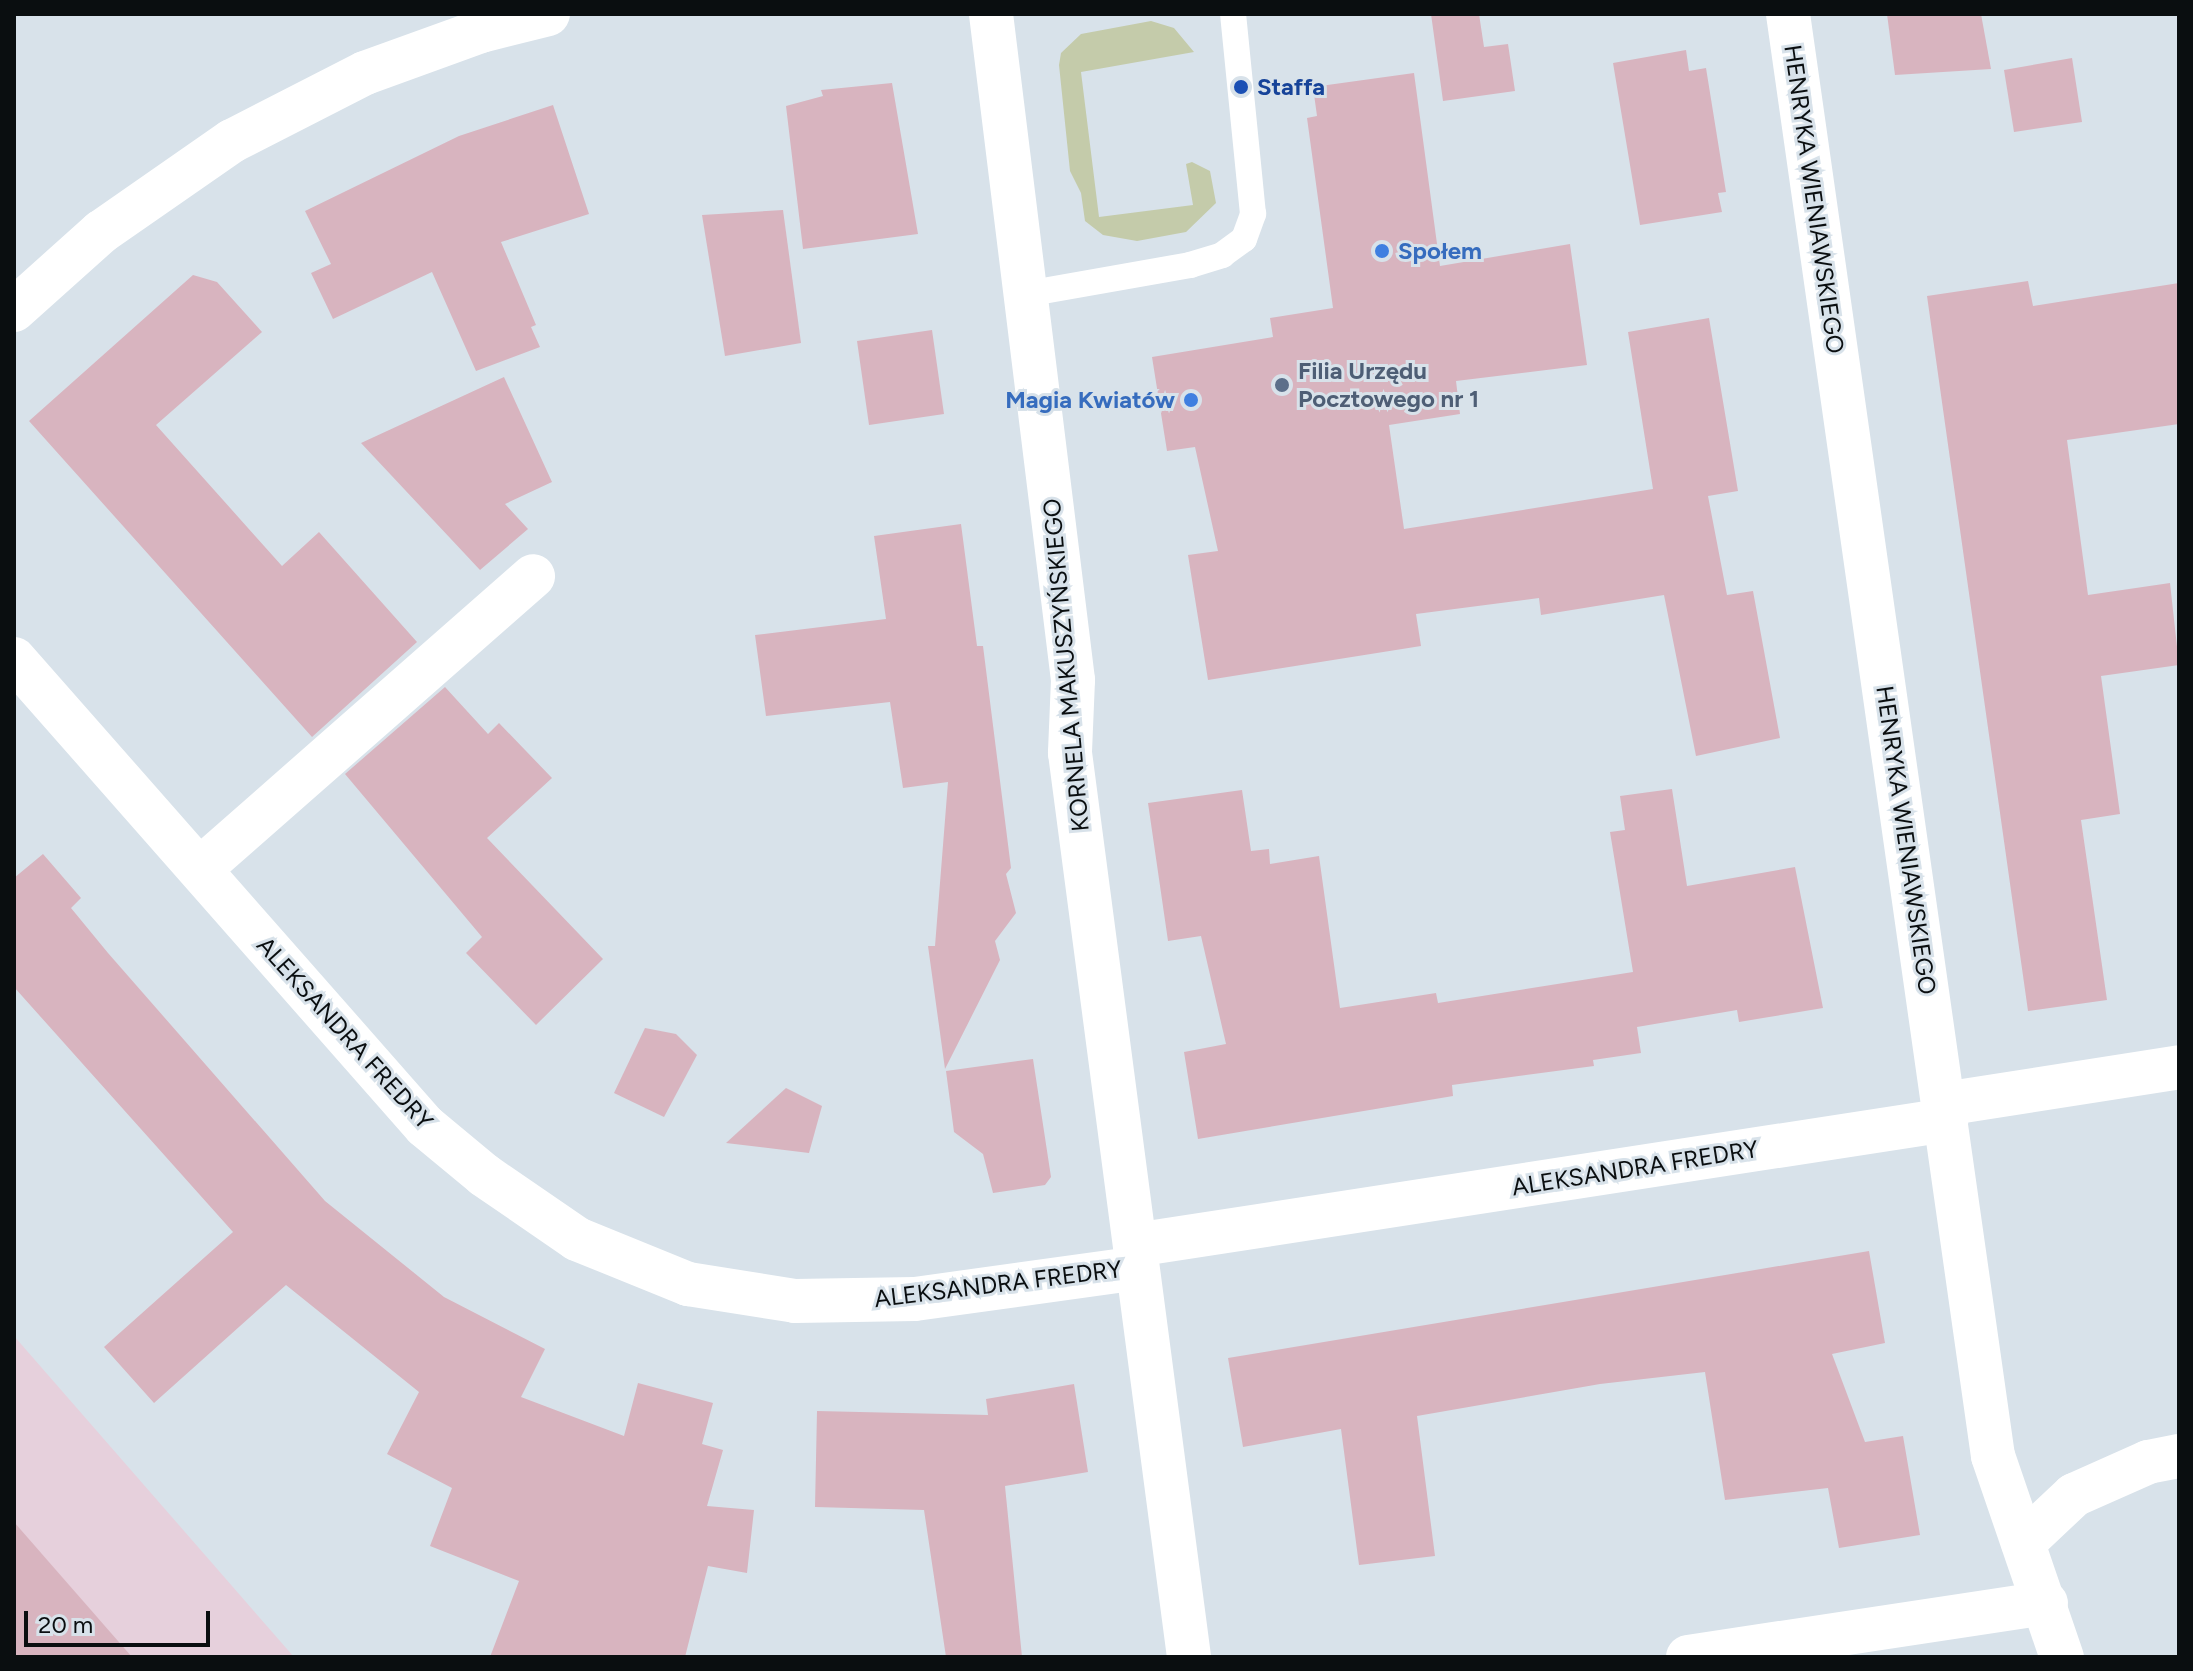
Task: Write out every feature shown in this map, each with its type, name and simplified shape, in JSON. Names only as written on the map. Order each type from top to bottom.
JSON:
[{"type":"street","points":[[14,310],[101,232],[232,141],[365,73],[481,31],[548,14]]},
{"type":"street","name":"KORNELA MAKUSZYŃSKIEGO","points":[[991,14],[1073,680],[1070,753],[1189,1657]]},
{"type":"street","name":"HENRYKA WIENIAWSKIEGO","points":[[1788,14],[1993,1456],[2062,1657]]},
{"type":"street","points":[[201,868],[533,576]]},
{"type":"street","name":"ALEKSANDRA FREDRY","points":[[14,659],[425,1126],[484,1175],[577,1239],[688,1284],[795,1301],[915,1299],[2179,1067]]},
{"type":"street","points":[[2023,1543],[2074,1495],[2148,1462],[2179,1456]]},
{"type":"street","points":[[1688,1657],[2046,1603]]},
{"type":"lane","points":[[1026,294],[1190,265],[1222,255],[1244,239],[1252,203],[1233,14]]},
{"type":"shaded area","points":[[14,1336],[294,1657],[14,1657]]},
{"type":"green space","points":[[1151,21],[1174,28],[1194,52],[1081,72],[1099,217],[1193,205],[1186,164],[1192,162],[1210,171],[1216,203],[1186,232],[1137,241],[1103,235],[1085,221],[1081,193],[1070,171],[1059,65],[1061,53],[1081,34]]},
{"type":"building","points":[[1431,14],[1479,14],[1484,47],[1508,44],[1515,91],[1443,101]]},
{"type":"building","points":[[1887,14],[1981,14],[1991,69],[1895,75]]},
{"type":"building","points":[[1686,50],[1689,71],[1706,68],[1726,192],[1718,193],[1722,212],[1640,225],[1613,63]]},
{"type":"building","points":[[2072,58],[2082,122],[2014,132],[2004,70]]},
{"type":"building","points":[[1414,73],[1440,266],[1570,244],[1587,365],[1456,381],[1460,414],[1389,425],[1404,529],[1653,489],[1628,332],[1709,318],[1738,491],[1708,496],[1727,595],[1753,591],[1780,738],[1696,756],[1664,595],[1541,615],[1539,598],[1416,614],[1421,646],[1208,680],[1188,555],[1218,551],[1195,447],[1167,451],[1152,357],[1273,337],[1270,318],[1333,308],[1307,118],[1317,116],[1313,87]]},
{"type":"building","points":[[892,83],[918,234],[803,249],[786,106],[823,96],[821,90]]},
{"type":"building","points":[[553,105],[589,214],[501,242],[536,325],[531,327],[540,347],[476,371],[432,272],[333,319],[311,273],[331,264],[305,211],[459,136]]},
{"type":"building","points":[[783,210],[801,343],[725,356],[702,215]]},
{"type":"building","points":[[193,275],[217,282],[262,332],[156,425],[282,566],[319,532],[417,642],[312,737],[29,421]]},
{"type":"building","points":[[2028,281],[2033,306],[2179,283],[2179,424],[2067,440],[2088,595],[2170,583],[2179,665],[2101,676],[2120,814],[2081,820],[2107,1000],[2028,1011],[1927,296]]},
{"type":"building","points":[[932,330],[944,414],[869,425],[857,341]]},
{"type":"building","points":[[504,377],[552,482],[505,504],[528,529],[480,570],[361,443]]},
{"type":"building","points":[[961,524],[977,646],[983,646],[1011,868],[1006,874],[1016,913],[995,941],[1000,960],[945,1069],[928,946],[935,946],[948,782],[903,788],[890,702],[766,716],[755,635],[886,619],[874,536]]},
{"type":"building","points":[[445,687],[488,734],[499,723],[552,778],[487,838],[603,959],[536,1025],[466,953],[482,937],[345,774]]},
{"type":"building","points":[[1672,789],[1687,886],[1795,867],[1823,1008],[1739,1022],[1737,1010],[1637,1027],[1641,1053],[1593,1060],[1594,1066],[1452,1085],[1453,1096],[1198,1139],[1184,1052],[1226,1044],[1201,936],[1168,941],[1148,803],[1242,790],[1251,851],[1269,849],[1270,864],[1319,856],[1340,1008],[1436,993],[1438,1003],[1633,972],[1610,832],[1625,830],[1620,796]]},
{"type":"building","points":[[43,854],[81,898],[71,908],[325,1201],[444,1297],[545,1349],[521,1397],[624,1436],[638,1383],[713,1403],[702,1444],[723,1450],[707,1506],[754,1510],[747,1573],[708,1566],[685,1657],[490,1657],[519,1581],[430,1546],[452,1488],[387,1454],[419,1392],[286,1285],[154,1403],[104,1347],[233,1232],[14,987],[14,878]]},
{"type":"building","points":[[645,1028],[676,1034],[697,1055],[664,1117],[614,1093]]},
{"type":"building","points":[[1033,1059],[1051,1177],[1045,1185],[993,1193],[983,1154],[954,1132],[946,1071]]},
{"type":"building","points":[[786,1088],[822,1106],[809,1153],[726,1143]]},
{"type":"building","points":[[1869,1251],[1885,1343],[1832,1354],[1865,1442],[1903,1436],[1920,1535],[1839,1548],[1828,1488],[1725,1500],[1705,1372],[1600,1384],[1417,1416],[1435,1556],[1359,1565],[1341,1429],[1243,1447],[1228,1358]]},
{"type":"building","points":[[1074,1384],[1088,1472],[1005,1486],[1022,1657],[946,1657],[924,1510],[815,1507],[817,1411],[988,1415],[986,1399]]},
{"type":"building","points":[[14,1522],[132,1657],[14,1657]]},
{"type":"place","name":"Staffa","points":[[1241,87]]},
{"type":"place","name":"Społem","points":[[1382,251]]},
{"type":"place","name":"Filia Urzędu Pocztowego nr 1","points":[[1282,385]]},
{"type":"place","name":"Magia Kwiatów","points":[[1191,400]]}]
